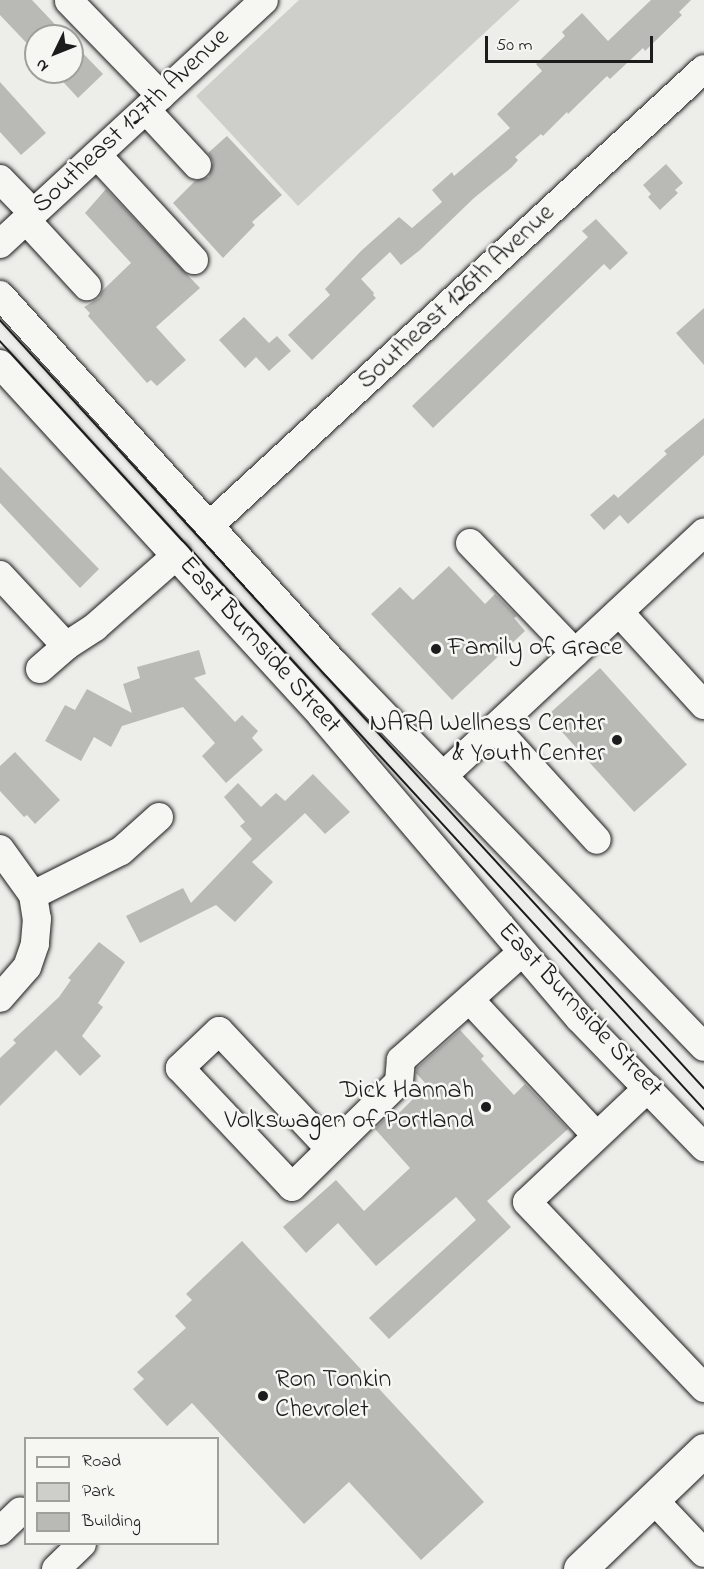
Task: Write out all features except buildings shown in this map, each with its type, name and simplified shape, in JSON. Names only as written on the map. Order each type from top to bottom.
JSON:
[{"type":"main road","points":[[580,1569],[704,1450]]},
{"type":"street","name":"Southeast 127th Avenue","points":[[0,244],[264,0]]},
{"type":"street","points":[[69,1],[153,103],[197,165]]},
{"type":"street","name":"Southeast 126th Avenue","points":[[210,525],[704,69]]},
{"type":"street","points":[[97,155],[194,260]]},
{"type":"street","points":[[0,179],[87,286]]},
{"type":"street","name":"East Burnside Street","points":[[0,295],[334,663],[704,1047]]},
{"type":"street","name":"East Burnside Street","points":[[0,364],[177,555],[411,819],[521,953],[579,1018],[704,1147]]},
{"type":"street","points":[[442,776],[704,533]]},
{"type":"street","points":[[470,543],[575,653]]},
{"type":"street","points":[[40,669],[66,646],[95,627],[177,555]]},
{"type":"street","points":[[0,575],[66,646]]},
{"type":"street","points":[[619,612],[704,705]]},
{"type":"street","points":[[495,728],[597,840]]},
{"type":"street","points":[[33,895],[122,851],[159,817]]},
{"type":"street","points":[[0,849],[33,895],[37,919],[35,944],[27,967],[0,998]]},
{"type":"street","points":[[330,1149],[219,1031],[180,1068],[292,1187],[399,1082],[401,1060],[521,953]]},
{"type":"street","points":[[470,1000],[596,1135]]},
{"type":"street","points":[[648,1088],[526,1202],[704,1388]]},
{"type":"street","points":[[653,1499],[704,1553]]},
{"type":"street","points":[[56,1569],[81,1545]]},
{"type":"green space","points":[[299,0],[520,0],[298,206],[196,96]]},
{"type":"tram line","points":[[0,320],[704,1088]]},
{"type":"tram line","points":[[0,341],[704,1109]]},
{"type":"place","name":"Family of Grace","points":[[436,649]]},
{"type":"place","name":"NARA Wellness Center & Youth Center","points":[[617,740]]},
{"type":"place","name":"Dick Hannah Volkswagen of Portland","points":[[486,1107]]},
{"type":"place","name":"Ron Tonkin Chevrolet","points":[[263,1396]]}]
